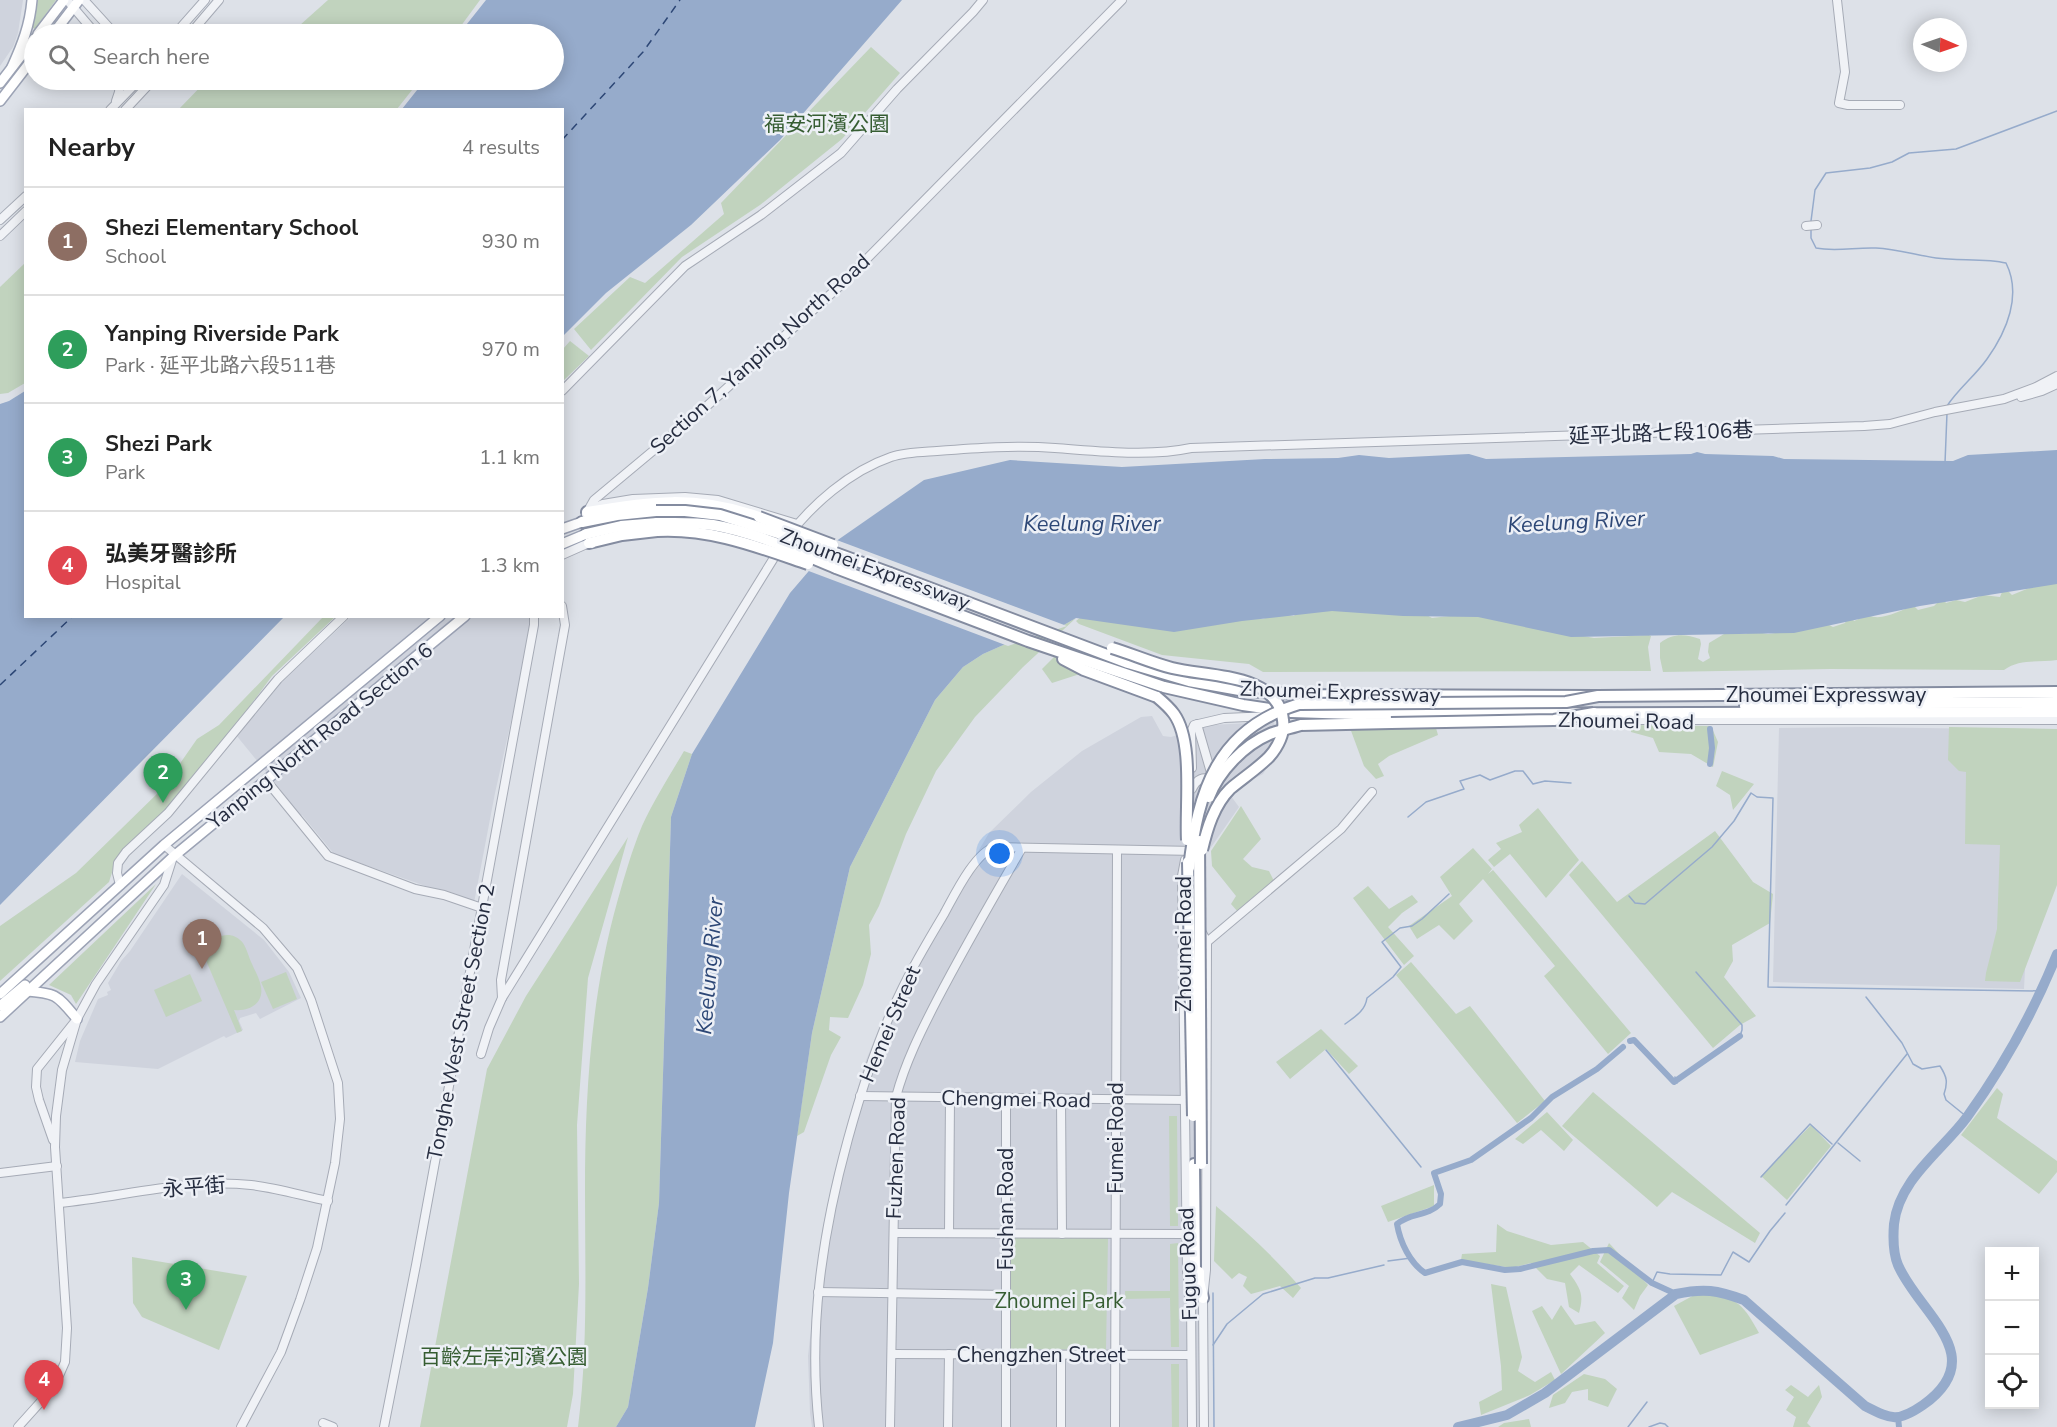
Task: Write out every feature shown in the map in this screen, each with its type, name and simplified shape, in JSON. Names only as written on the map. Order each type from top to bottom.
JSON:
[{"type":"highway","name":"Zhoumei Expressway","points":[[585,517],[617,515],[656,517],[684,511],[720,515],[800,540],[1128,663],[1189,681],[1245,691],[1315,695],[1598,696],[2057,692]]},
{"type":"highway","name":"Zhoumei Expressway","points":[[656,517],[694,531],[724,536],[816,567],[836,568],[1028,641],[1164,687],[1196,696],[1291,712],[1354,714],[2057,712]]},
{"type":"highway","points":[[588,539],[622,535],[656,517]]},
{"type":"highway","points":[[1002,615],[1171,668],[1250,682],[1264,688],[1274,696],[1283,714],[1282,737],[1270,756],[1221,799],[1193,868]]},
{"type":"highway","points":[[1028,641],[1084,670],[1156,697],[1174,714],[1181,730],[1185,749],[1193,868]]},
{"type":"highway","points":[[1203,1298],[1199,1281],[1194,828],[1203,793],[1217,764],[1241,736],[1272,713],[1299,704],[1566,702],[1598,696]]},
{"type":"highway","points":[[1701,696],[1783,704]]},
{"type":"highway","points":[[1676,713],[1724,706],[1783,704],[2057,702]]},
{"type":"highway","points":[[1193,868],[1200,826],[1210,792],[1226,768],[1253,743],[1269,734],[1301,725],[1554,720],[1594,713]]},
{"type":"highway","points":[[1191,1299],[1195,1270],[1197,1164]]},
{"type":"main road","points":[[28,24],[32,0]]},
{"type":"main road","points":[[48,24],[71,2]]},
{"type":"main road","points":[[58,24],[71,2]]},
{"type":"main road","points":[[12,68],[24,39]]},
{"type":"main road","points":[[0,83],[24,52]]},
{"type":"main road","points":[[0,101],[24,70]]},
{"type":"main road","name":"Section 7, Yanping North Road","points":[[564,528],[585,517]]},
{"type":"main road","points":[[564,544],[588,539]]},
{"type":"main road","name":"Yanping North Road Section 6","points":[[0,994],[164,845],[438,618]]},
{"type":"main road","name":"Yanping North Road Section 6","points":[[0,1017],[17,1002],[25,991],[174,856],[463,618]]},
{"type":"main road","points":[[0,1006],[157,866],[162,858],[164,845]]},
{"type":"main road","points":[[25,991],[49,993],[56,996],[77,1019]]},
{"type":"street","points":[[84,0],[107,24]]},
{"type":"street","points":[[184,24],[205,0]]},
{"type":"street","points":[[199,24],[219,0]]},
{"type":"street","points":[[564,389],[685,266],[777,204],[841,153],[897,89],[983,0]]},
{"type":"street","name":"Section 7, Yanping North Road","points":[[585,517],[600,495],[708,405],[843,283],[1122,0]]},
{"type":"street","points":[[1837,0],[1845,72],[1839,103],[1900,105]]},
{"type":"street","points":[[71,2],[88,24]]},
{"type":"street","points":[[112,107],[119,90]]},
{"type":"street","points":[[112,107],[134,90]]},
{"type":"street","points":[[126,108],[139,90]]},
{"type":"street","points":[[0,220],[24,198]]},
{"type":"street","points":[[0,236],[24,213]]},
{"type":"street","name":"延平北路七段106巷","points":[[502,998],[773,557],[797,524],[842,484],[892,456],[976,448],[1051,448],[1123,452],[1864,426],[1890,424],[1935,412],[2004,399],[2057,376]]},
{"type":"street","points":[[2004,399],[2029,396],[2057,384]]},
{"type":"street","points":[[588,539],[585,517],[603,504],[633,499],[685,497],[718,500],[797,524]]},
{"type":"street","points":[[588,539],[601,545],[637,537],[683,536],[725,542],[773,557]]},
{"type":"street","points":[[564,554],[588,539]]},
{"type":"street","points":[[120,885],[117,873],[118,863],[126,852],[168,813],[278,679],[342,618]]},
{"type":"street","name":"Tonghe West Street Section 2","points":[[384,1427],[519,712],[534,618]]},
{"type":"street","points":[[480,1053],[502,998],[501,980],[565,625],[564,618]]},
{"type":"street","name":"Zhoumei Road","points":[[1185,1100],[1182,876],[1192,835],[1191,732],[1197,724],[1247,716],[1629,722],[2057,720]]},
{"type":"street","name":"Zhoumei Road","points":[[1197,724],[1214,783],[1217,812],[1212,828],[1200,851],[1195,875],[1194,901],[1196,915],[1207,942],[1208,1100]]},
{"type":"street","points":[[1192,789],[1202,778],[1214,783]]},
{"type":"street","points":[[266,780],[328,856],[415,889],[444,895],[482,908]]},
{"type":"street","name":"Zhoumei Road","points":[[1207,942],[1341,829],[1372,792]]},
{"type":"street","points":[[164,845],[174,856],[263,928],[297,968],[326,1043],[338,1083],[340,1119],[335,1163],[317,1248],[281,1352],[241,1427]]},
{"type":"street","name":"Hemei Street","points":[[819,1427],[814,1346],[824,1239],[860,1096],[877,1045],[902,989],[982,853],[995,847],[1200,851]]},
{"type":"street","name":"Fuzhen Road","points":[[891,1427],[896,1097],[923,1028],[958,960],[1023,848]]},
{"type":"street","name":"Fumei Road","points":[[1115,1427],[1117,850]]},
{"type":"street","points":[[55,1147],[36,1088],[37,1070],[77,1019],[96,984],[164,885],[174,856]]},
{"type":"street","points":[[18,1427],[54,1387],[65,1362],[67,1328],[55,1147],[56,1116],[62,1072],[77,1019]]},
{"type":"street","name":"Chengmei Road","points":[[860,1096],[1208,1100]]},
{"type":"street","points":[[949,1233],[951,1098]]},
{"type":"street","name":"Fushan Road","points":[[1006,1099],[1006,1427]]},
{"type":"street","points":[[1061,1100],[1062,1234]]},
{"type":"street","name":"Fuguo Road","points":[[1185,1100],[1187,1271],[1191,1299],[1191,1427]]},
{"type":"street","name":"Fuguo Road","points":[[1204,1427],[1203,1298],[1206,1270],[1208,1100]]},
{"type":"street","points":[[0,1173],[57,1166]]},
{"type":"street","name":"永平街","points":[[59,1203],[205,1184],[252,1185],[328,1201]]},
{"type":"street","points":[[894,1233],[1187,1234]]},
{"type":"street","points":[[818,1292],[1006,1295]]},
{"type":"street","name":"Chengzhen Street","points":[[892,1354],[1191,1355]]},
{"type":"street","points":[[948,1427],[949,1354]]},
{"type":"street","points":[[1061,1355],[1061,1427]]},
{"type":"street","points":[[323,1423],[333,1427]]},
{"type":"shaded area","points":[[0,0],[23,0],[18,33],[13,47],[0,66]]},
{"type":"shaded area","points":[[350,618],[532,618],[530,637],[495,793],[474,903],[334,854],[302,815],[300,816],[236,735],[277,686]]},
{"type":"shaded area","points":[[1152,716],[1163,736],[1171,737],[1209,725],[1274,722],[1280,747],[1263,774],[1228,792],[1239,807],[1205,856],[1205,1427],[812,1427],[808,1356],[822,1231],[833,1178],[865,1063],[886,1011],[989,833],[1031,792],[1082,751],[1141,717]]},
{"type":"shaded area","points":[[1779,728],[2057,730],[2024,989],[1773,982]]},
{"type":"shaded area","points":[[182,874],[264,940],[289,972],[301,998],[260,1019],[256,1013],[240,1018],[243,1030],[226,1038],[224,1036],[158,1069],[75,1062],[80,1041],[98,999],[108,995],[107,992],[111,990],[108,983],[121,961]]},
{"type":"green space","points":[[35,0],[56,0],[39,24],[31,24]]},
{"type":"green space","points":[[328,0],[480,0],[462,24],[301,24]]},
{"type":"green space","name":"福安河濱公園","points":[[871,47],[900,73],[842,139],[760,205],[682,257],[591,350],[574,329],[630,277],[645,283],[724,214],[721,203]]},
{"type":"green space","points":[[197,90],[412,90],[398,108],[180,108]]},
{"type":"green space","points":[[24,264],[24,384],[8,393],[0,394],[0,287]]},
{"type":"green space","points":[[570,341],[589,356],[564,380],[564,348]]},
{"type":"green space","points":[[2057,582],[2057,660],[2023,662],[2004,670],[1830,669],[1663,672],[1660,658],[1660,643],[1674,636],[1684,635],[1700,639],[1698,659],[1703,662],[1710,658],[1709,643],[1724,634],[1746,634],[1752,631],[1768,634],[1829,625],[1833,627],[1845,623],[1847,618],[1851,617],[1854,621],[1868,615],[1885,616],[1914,606],[1918,610],[1934,606],[1940,600],[1946,603],[1956,600],[1965,602],[1983,595],[2000,597],[2002,592],[2009,592],[2012,595],[2039,584]]},
{"type":"green space","points":[[1299,609],[1423,613],[1432,618],[1467,614],[1594,638],[1649,635],[1651,636],[1648,647],[1651,671],[1263,672],[1249,664],[1162,655],[1076,621],[1082,616],[1263,619],[1278,613],[1294,616]]},
{"type":"green space","points":[[322,618],[334,618],[272,676],[182,798],[115,863],[109,882],[0,981],[0,926],[76,873],[163,788],[197,739],[219,725]]},
{"type":"green space","points":[[1076,618],[1023,667],[975,717],[936,771],[906,834],[879,906],[869,925],[871,954],[863,985],[848,1018],[830,1017],[829,1030],[841,1037],[831,1055],[804,1132],[797,1136],[812,1033],[850,867],[935,700],[963,667],[983,654],[1019,638],[1062,626]]},
{"type":"green space","points":[[1055,656],[1079,656],[1083,673],[1052,683],[1042,669]]},
{"type":"green space","points":[[1631,725],[1711,726],[1718,742],[1713,767],[1691,754],[1659,752],[1653,738],[1631,732]]},
{"type":"green space","points":[[1949,727],[2057,729],[2057,885],[2020,982],[1985,981],[1997,929],[2000,845],[1965,844],[1966,772],[1959,771],[1948,760]]},
{"type":"green space","points":[[1350,728],[1436,728],[1438,735],[1389,756],[1378,764],[1384,776],[1376,779],[1364,766]]},
{"type":"green space","points":[[684,751],[692,754],[671,817],[659,1203],[648,1288],[628,1407],[616,1427],[578,1427],[585,1339],[586,1117],[591,1044],[601,971],[618,899],[642,826]]},
{"type":"green space","points":[[1722,771],[1754,784],[1733,810],[1730,795],[1716,786]]},
{"type":"green space","points":[[1241,806],[1261,839],[1243,859],[1252,867],[1269,871],[1274,881],[1238,912],[1231,904],[1236,896],[1212,866],[1211,851]]},
{"type":"green space","points":[[1538,808],[1579,860],[1546,898],[1510,854],[1494,867],[1488,860],[1501,849],[1496,843],[1522,832],[1519,825]]},
{"type":"green space","points":[[1715,831],[1753,882],[1773,894],[1770,923],[1732,945],[1733,961],[1724,977],[1756,1016],[1740,1025],[1713,1048],[1569,875],[1582,861],[1617,902]]},
{"type":"green space","name":"百齡左岸河濱公園","points":[[628,837],[588,978],[577,1125],[579,1284],[573,1394],[567,1427],[420,1427],[487,1069],[526,996]]},
{"type":"green space","points":[[1473,848],[1492,869],[1488,874],[1493,870],[1631,1033],[1608,1054],[1544,976],[1555,966],[1483,879],[1459,904],[1473,921],[1454,940],[1439,925],[1417,939],[1409,926],[1452,896],[1440,877]]},
{"type":"green space","points":[[156,884],[76,1004],[71,995],[49,985]]},
{"type":"green space","points":[[1368,886],[1389,909],[1412,895],[1418,902],[1388,927],[1414,956],[1404,965],[1353,898]]},
{"type":"green space","points":[[202,935],[207,947],[214,939],[224,935],[239,939],[260,981],[260,998],[254,1006],[245,1010],[234,1010],[242,1031],[237,1033],[196,937]]},
{"type":"green space","points":[[1411,962],[1456,1014],[1470,1006],[1545,1101],[1517,1123],[1396,975]]},
{"type":"green space","points":[[286,972],[297,999],[273,1009],[261,982]]},
{"type":"green space","points":[[190,974],[202,1001],[166,1017],[154,990]]},
{"type":"green space","points":[[1321,1029],[1358,1066],[1349,1074],[1326,1049],[1290,1079],[1276,1062]]},
{"type":"green space","points":[[1997,1088],[2003,1094],[1997,1118],[2057,1161],[2057,1172],[2039,1194],[1961,1135]]},
{"type":"green space","points":[[1593,1092],[1760,1233],[1755,1243],[1672,1192],[1657,1207],[1562,1126]]},
{"type":"green space","points":[[1547,1112],[1573,1140],[1564,1151],[1541,1130],[1523,1144],[1515,1139]]},
{"type":"green space","points":[[1169,1116],[1177,1116],[1178,1226],[1170,1226]]},
{"type":"green space","points":[[1811,1125],[1831,1146],[1787,1200],[1761,1176]]},
{"type":"green space","points":[[1434,1185],[1434,1206],[1388,1222],[1381,1206]]},
{"type":"green space","points":[[1216,1206],[1260,1245],[1301,1288],[1293,1298],[1280,1286],[1251,1294],[1243,1286],[1247,1277],[1239,1273],[1232,1279],[1214,1261]]},
{"type":"green space","points":[[1497,1224],[1507,1231],[1551,1245],[1583,1242],[1600,1256],[1597,1263],[1624,1286],[1618,1293],[1579,1265],[1570,1274],[1580,1292],[1579,1313],[1569,1307],[1565,1283],[1547,1279],[1531,1263],[1512,1268],[1461,1260],[1462,1254],[1496,1252]]},
{"type":"green space","name":"Zhoumei Park","points":[[1011,1237],[1108,1238],[1106,1350],[1011,1349]]},
{"type":"green space","points":[[1178,1243],[1179,1347],[1171,1347],[1170,1298],[1125,1299],[1125,1291],[1170,1291],[1170,1244]]},
{"type":"green space","points":[[1609,1243],[1648,1285],[1634,1310],[1622,1298],[1629,1286],[1600,1262]]},
{"type":"green space","points":[[132,1257],[247,1276],[219,1350],[142,1317],[133,1303]]},
{"type":"green space","points":[[1491,1284],[1506,1287],[1522,1357],[1518,1371],[1535,1382],[1551,1372],[1555,1380],[1530,1395],[1481,1415],[1479,1402],[1502,1390]]},
{"type":"green space","points":[[1698,1293],[1736,1302],[1747,1313],[1759,1333],[1700,1355],[1674,1306]]},
{"type":"green space","points":[[1561,1305],[1575,1325],[1595,1321],[1605,1333],[1561,1374],[1532,1311],[1542,1306],[1552,1320]]},
{"type":"green space","points":[[1171,1364],[1179,1364],[1179,1427],[1172,1427]]},
{"type":"green space","points":[[1584,1374],[1605,1379],[1617,1389],[1608,1407],[1588,1400],[1588,1389],[1572,1392],[1565,1403],[1549,1408],[1553,1395]]},
{"type":"green space","points":[[1791,1385],[1808,1397],[1819,1385],[1822,1397],[1807,1423],[1811,1427],[1793,1427],[1796,1417],[1786,1410],[1794,1397],[1785,1390]]},
{"type":"green space","points":[[1529,1419],[1531,1427],[1498,1427],[1504,1423]]},
{"type":"water","points":[[486,0],[902,0],[780,140],[691,225],[606,293],[564,335],[564,108],[403,108],[417,90],[564,90],[564,24],[467,24]]},
{"type":"water","points":[[24,392],[24,618],[283,618],[0,905],[0,404]]},
{"type":"water","name":"Keelung River","points":[[2057,450],[2057,584],[1920,606],[1794,633],[1571,637],[1478,617],[1403,616],[1332,611],[1242,621],[1174,632],[1076,618],[1062,626],[1019,638],[983,654],[963,667],[935,700],[850,867],[812,1033],[789,1193],[773,1343],[755,1427],[616,1427],[628,1407],[648,1288],[659,1203],[671,817],[692,754],[790,593],[832,544],[924,480],[1010,460],[1122,467],[1265,459],[1338,458],[1359,455],[1389,458],[1469,454],[1486,459],[1697,452],[1773,456],[1784,459],[1953,461],[1968,455]]},
{"type":"pier","points":[[834,539],[1067,626],[1008,646],[806,570]]},
{"type":"waterway","points":[[1811,221],[1815,190],[1826,173],[1870,168],[1892,162],[1909,153],[1956,149],[2057,111]]},
{"type":"waterway","points":[[1811,229],[1811,238],[1816,248],[1831,250],[1876,248],[1936,258],[2006,263],[2013,288],[2006,325],[1987,359],[1947,406]]},
{"type":"waterway","points":[[1945,463],[1947,413]]},
{"type":"waterway","points":[[1710,729],[1712,748],[1710,764]]},
{"type":"waterway","points":[[1408,817],[1426,802],[1464,789],[1460,781],[1480,775],[1490,780],[1515,771],[1523,771],[1533,784],[1545,781],[1571,783]]},
{"type":"waterway","points":[[1629,896],[1635,903],[1645,904],[1712,847],[1734,821],[1751,793],[1757,797],[1773,798],[1768,987],[2042,991]]},
{"type":"waterway","points":[[1345,1024],[1362,1010],[1367,998],[1393,977],[1401,967],[1382,942],[1400,928],[1412,926],[1422,919],[1449,894]]},
{"type":"waterway","points":[[1458,1427],[1507,1415],[1545,1393],[1676,1294],[1695,1291],[1718,1292],[1744,1300],[1865,1406],[1881,1414],[1900,1417],[1923,1405],[1943,1387],[1951,1369],[1951,1352],[1944,1335],[1898,1265],[1894,1240],[1894,1224],[1898,1208],[1913,1179],[1957,1130],[1993,1078],[2028,1017],[2057,954]]},
{"type":"waterway","points":[[1696,972],[1742,1025],[1740,1036]]},
{"type":"waterway","points":[[1866,997],[1902,1043],[1913,1064],[1922,1069],[1940,1066],[1946,1080],[1944,1094],[1946,1100],[1967,1117]]},
{"type":"waterway","points":[[1630,1041],[1634,1040],[1674,1082],[1740,1036]]},
{"type":"waterway","points":[[1623,1047],[1597,1069],[1552,1097],[1531,1118],[1471,1160],[1434,1173],[1441,1194],[1440,1204],[1430,1211],[1402,1220],[1397,1224],[1398,1231],[1410,1258],[1425,1273],[1462,1262],[1505,1270],[1520,1269],[1593,1251],[1609,1250],[1652,1283],[1676,1294]]},
{"type":"waterway","points":[[1326,1050],[1421,1167]]},
{"type":"waterway","points":[[1786,1205],[1907,1054]]},
{"type":"waterway","points":[[1675,1077],[1677,1083]]},
{"type":"waterway","points":[[1761,1177],[1810,1124],[1832,1144]]},
{"type":"waterway","points":[[1838,1143],[1860,1161]]},
{"type":"waterway","points":[[1652,1283],[1657,1272],[1721,1275],[1733,1252],[1749,1262],[1785,1213]]},
{"type":"waterway","points":[[1388,1261],[1411,1258]]},
{"type":"waterway","points":[[1213,1345],[1227,1324],[1263,1294],[1315,1278],[1328,1278],[1384,1265]]},
{"type":"waterway","points":[[1213,1293],[1214,1427]]},
{"type":"waterway","points":[[1628,1427],[1647,1402]]},
{"type":"waterway","points":[[1898,1417],[1899,1427]]},
{"type":"waterway","points":[[1649,1427],[1660,1423],[1668,1427]]},
{"type":"ferry route","points":[[564,138],[643,52],[680,0]]},
{"type":"ferry route","points":[[0,685],[71,618]]},
{"type":"place","name":"Yanping Riverside Park","points":[[163,803]]},
{"type":"place","name":"Shezi Elementary School","points":[[202,969]]},
{"type":"place","name":"Shezi Park","points":[[186,1310]]},
{"type":"place","name":"弘美牙醫診所","points":[[44,1410]]}]
